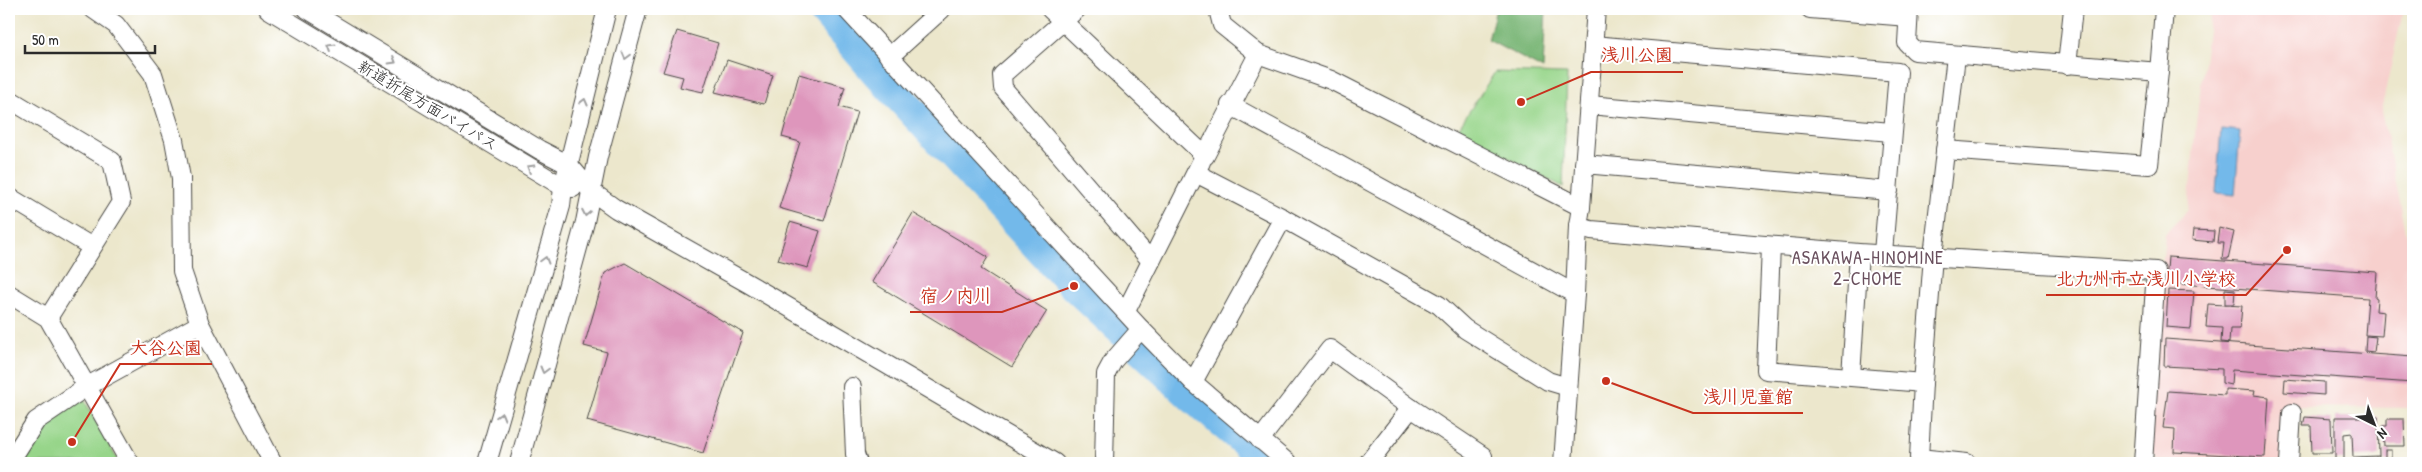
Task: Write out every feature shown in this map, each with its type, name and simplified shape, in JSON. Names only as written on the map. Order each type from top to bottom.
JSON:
[{"type":"street","points":[[93,9],[116,25],[154,74],[174,140],[181,178],[182,271],[200,324],[273,463]]},
{"type":"street","name":"新道折尾方面バイパス","points":[[268,9],[563,187],[591,191]]},
{"type":"street","points":[[307,9],[568,165],[591,191],[616,209],[749,284],[1054,463]]},
{"type":"street","points":[[488,463],[558,215],[568,165],[607,9]]},
{"type":"street","points":[[519,463],[585,222],[591,191],[638,9]]},
{"type":"street","points":[[846,9],[1126,311],[1138,333],[1192,382],[1288,463]]},
{"type":"street","points":[[889,57],[942,9]]},
{"type":"street","points":[[1050,9],[1205,156]]},
{"type":"street","points":[[1077,9],[1002,75],[1002,88],[1151,261]]},
{"type":"street","points":[[1218,9],[1222,25],[1258,54],[1331,80],[1581,207]]},
{"type":"street","points":[[1563,463],[1578,226],[1596,9]]},
{"type":"street","points":[[1812,9],[1908,13],[1907,43],[1915,51],[2159,72]]},
{"type":"street","points":[[2067,64],[2073,9]]},
{"type":"street","points":[[1946,150],[2148,165],[2164,9]]},
{"type":"street","points":[[1593,46],[1898,72],[1883,253]]},
{"type":"street","points":[[1126,311],[1230,105],[1258,54]]},
{"type":"street","points":[[1956,56],[1934,256],[1923,383],[1919,458],[1966,463]]},
{"type":"street","points":[[9,99],[112,161],[121,202],[48,318]]},
{"type":"street","points":[[1230,105],[1575,294]]},
{"type":"street","points":[[1589,105],[1892,132]]},
{"type":"street","points":[[1584,164],[1888,191]]},
{"type":"street","points":[[1196,172],[1439,305],[1465,329],[1548,381],[1568,387]]},
{"type":"street","points":[[9,197],[92,247]]},
{"type":"street","points":[[1192,382],[1283,218]]},
{"type":"street","points":[[1578,226],[1591,230],[1859,253],[1934,256],[2156,271],[2143,463]]},
{"type":"street","points":[[1771,246],[1766,370],[1923,383]]},
{"type":"street","points":[[1852,376],[1859,253]]},
{"type":"street","points":[[9,294],[48,318],[128,462]]},
{"type":"street","points":[[9,463],[36,421],[86,387],[200,324]]},
{"type":"street","points":[[1104,463],[1106,374],[1112,361],[1138,333]]},
{"type":"street","points":[[1260,440],[1330,349],[1411,408],[1483,456]]},
{"type":"street","points":[[852,387],[855,454],[858,463]]},
{"type":"street","points":[[1368,463],[1411,408]]},
{"type":"street","points":[[2289,463],[2292,413]]},
{"type":"shaded area","points":[[2211,9],[2402,9],[2381,111],[2413,265],[2413,408],[2286,407],[2281,463],[2204,463],[2158,460],[2148,443],[2165,234],[2188,210],[2196,123]]},
{"type":"green space","points":[[1496,9],[1546,9],[1543,69],[1488,40]]},
{"type":"green space","points":[[1495,72],[1567,74],[1563,187],[1457,130]]},
{"type":"green space","points":[[83,398],[117,459],[114,463],[22,463],[46,425]]},
{"type":"water","points":[[2221,129],[2240,131],[2235,195],[2216,193]]},
{"type":"building","points":[[677,31],[718,43],[703,92],[680,87],[683,77],[663,72]]},
{"type":"building","points":[[727,60],[773,75],[764,104],[715,92]]},
{"type":"building","points":[[799,74],[845,87],[839,107],[857,112],[824,221],[779,208],[800,142],[782,137]]},
{"type":"building","points":[[913,213],[988,257],[981,269],[1047,311],[1012,367],[872,282]]},
{"type":"building","points":[[790,222],[820,231],[808,268],[778,260]]},
{"type":"building","points":[[2219,228],[2234,232],[2228,259],[2222,259],[2224,243],[2217,243]]},
{"type":"building","points":[[2193,230],[2214,231],[2213,242],[2192,240]]},
{"type":"building","points":[[2168,257],[2377,272],[2376,311],[2384,312],[2382,336],[2365,335],[2368,298],[2166,283]]},
{"type":"building","points":[[625,263],[743,333],[703,453],[587,421],[607,352],[584,346],[605,273]]},
{"type":"building","points":[[2225,289],[2235,290],[2234,304],[2225,304]]},
{"type":"building","points":[[2168,290],[2194,291],[2191,329],[2166,327]]},
{"type":"building","points":[[2208,304],[2242,306],[2240,329],[2230,329],[2229,343],[2221,342],[2222,328],[2206,327]]},
{"type":"building","points":[[2366,336],[2376,337],[2374,352],[2365,351]]},
{"type":"building","points":[[2165,339],[2413,357],[2413,383],[2232,370],[2231,385],[2222,383],[2222,369],[2164,366]]},
{"type":"building","points":[[2285,379],[2324,382],[2324,395],[2284,392]]},
{"type":"building","points":[[2225,389],[2255,391],[2254,395],[2269,397],[2265,457],[2174,452],[2175,429],[2163,428],[2168,391],[2225,395]]},
{"type":"building","points":[[2305,417],[2331,419],[2332,453],[2312,453],[2311,426],[2303,426]]},
{"type":"building","points":[[2335,417],[2378,417],[2379,456],[2353,457],[2352,433],[2344,434],[2344,460],[2335,460]]},
{"type":"building","points":[[2387,419],[2404,419],[2405,446],[2384,446],[2383,426],[2387,426]]},
{"type":"building","points":[[2385,450],[2391,450],[2391,461],[2385,461]]},
{"type":"waterway","points":[[822,9],[875,71],[1074,286],[1192,397],[1269,463]]},
{"type":"place","name":"浅川公園","points":[[1521,102]]},
{"type":"place","name":"北九州市立浅川小学校","points":[[2287,250]]},
{"type":"place","name":"宿ノ内川","points":[[1074,286]]},
{"type":"place","name":"浅川児童館","points":[[1606,381]]},
{"type":"place","name":"大谷公園","points":[[72,442]]},
{"type":"district","name":"ASAKAWA-HINOMINE 2-CHOME","points":[[1868,267]]}]
